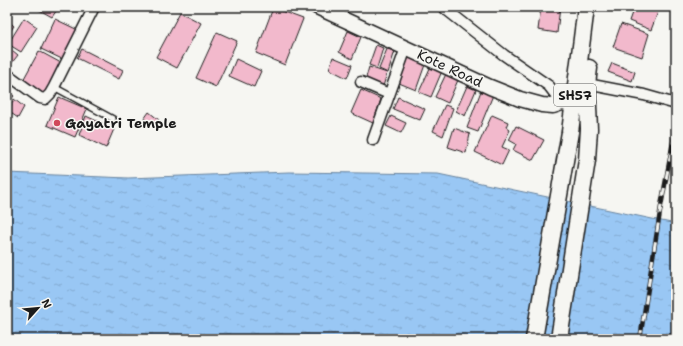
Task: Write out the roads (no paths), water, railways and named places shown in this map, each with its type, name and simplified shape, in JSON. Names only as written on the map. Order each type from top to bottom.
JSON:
[{"type":"main road","name":"SH57","points":[[534,339],[575,106],[586,7]]},
{"type":"main road","name":"SH57","points":[[575,106],[586,84],[598,7]]},
{"type":"main road","name":"SH57","points":[[559,339],[587,160],[589,129],[575,106]]},
{"type":"street","points":[[7,74],[45,100],[54,87],[94,7]]},
{"type":"street","name":"Kote Road","points":[[317,7],[490,87],[520,99],[542,105],[575,106]]},
{"type":"street","points":[[443,7],[504,55],[575,106]]},
{"type":"street","points":[[373,140],[406,48]]},
{"type":"street","points":[[361,82],[389,94]]},
{"type":"street","points":[[586,84],[644,95],[676,104]]},
{"type":"lane","points":[[54,87],[113,119]]},
{"type":"water","points":[[289,172],[438,174],[676,224],[676,339],[7,339],[7,173],[128,178]]},
{"type":"railway","points":[[640,339],[661,206],[676,126]]},
{"type":"place","name":"Gayatri Temple","points":[[57,123]]}]
